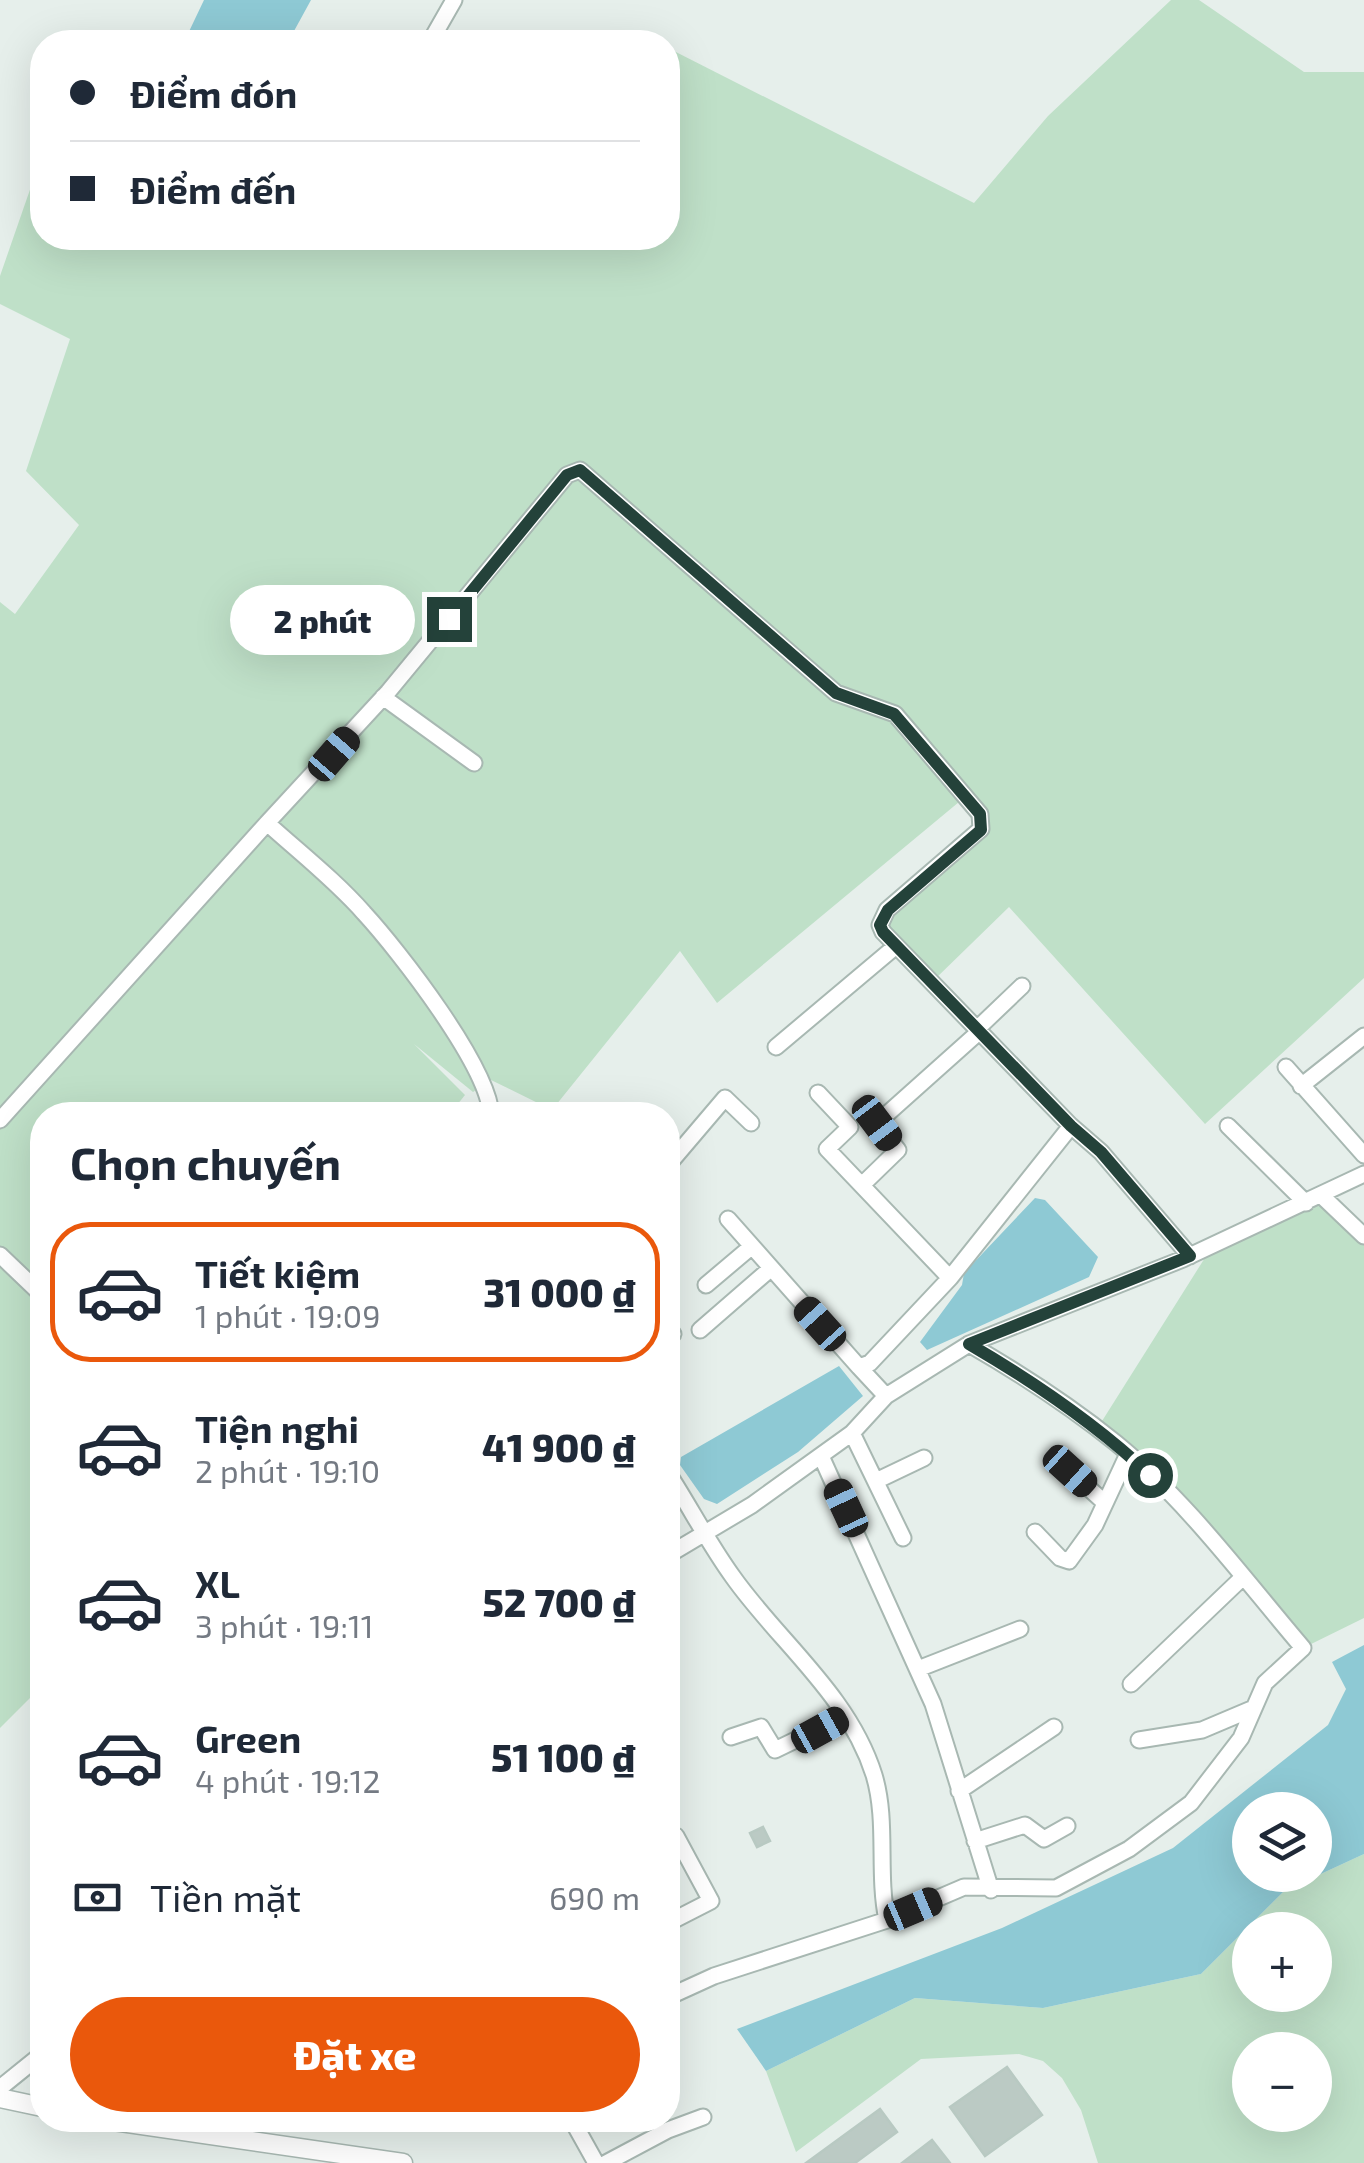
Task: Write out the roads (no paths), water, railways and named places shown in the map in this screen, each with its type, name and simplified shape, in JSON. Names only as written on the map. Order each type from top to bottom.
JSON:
[{"type":"street","points":[[437,30],[454,0]]},
{"type":"street","points":[[0,1120],[205,887],[384,697],[567,475],[580,470],[836,693],[894,714],[980,814],[981,830],[882,916],[883,932],[1071,1126],[1101,1152],[1190,1256]]},
{"type":"street","points":[[384,697],[474,763]]},
{"type":"street","points":[[267,823],[364,912],[417,980],[485,1082],[489,1102]]},
{"type":"street","points":[[776,1047],[896,946]]},
{"type":"street","points":[[863,1184],[898,1150],[877,1123],[1022,986]]},
{"type":"street","points":[[1301,1086],[1364,1036]]},
{"type":"street","points":[[1286,1068],[1364,1155]]},
{"type":"street","points":[[818,1093],[850,1127],[828,1149],[950,1278]]},
{"type":"street","points":[[680,1151],[725,1098],[751,1122]]},
{"type":"street","points":[[859,1367],[870,1363],[950,1278],[1071,1126]]},
{"type":"street","points":[[1228,1126],[1364,1236]]},
{"type":"street","points":[[680,1548],[821,1456],[852,1432],[886,1396],[969,1344],[1190,1256],[1364,1174]]},
{"type":"street","points":[[728,1219],[769,1270],[886,1396]]},
{"type":"street","points":[[706,1285],[751,1247]]},
{"type":"street","points":[[0,1255],[30,1284]]},
{"type":"street","points":[[700,1330],[769,1270]]},
{"type":"street","points":[[680,1992],[714,1976],[888,1920],[964,1888],[1056,1888],[1129,1848],[1192,1802],[1241,1738],[1264,1684],[1304,1648],[1173,1496],[1128,1454],[1026,1377],[969,1344]]},
{"type":"street","points":[[852,1432],[903,1538]]},
{"type":"street","points":[[1035,1532],[1060,1558],[1068,1561],[1106,1502],[1128,1454]]},
{"type":"street","points":[[821,1456],[918,1668],[991,1890]]},
{"type":"street","points":[[878,1480],[924,1458]]},
{"type":"street","points":[[1070,1471],[1106,1502]]},
{"type":"street","points":[[680,1491],[732,1576],[807,1662],[864,1748],[876,1780],[881,1894],[888,1920]]},
{"type":"street","points":[[1130,1684],[1242,1578]]},
{"type":"street","points":[[918,1668],[1020,1629]]},
{"type":"street","points":[[1139,1740],[1202,1730],[1254,1708]]},
{"type":"street","points":[[731,1736],[761,1726],[774,1750],[844,1716]]},
{"type":"street","points":[[959,1791],[1054,1728]]},
{"type":"street","points":[[976,1842],[1025,1824],[1044,1838],[1067,1826]]},
{"type":"street","points":[[680,1843],[711,1901],[680,1917]]},
{"type":"street","points":[[0,2088],[30,2064]]},
{"type":"street","points":[[0,2098],[30,2104]]},
{"type":"street","points":[[680,2126],[703,2117]]},
{"type":"street","points":[[190,2132],[402,2163]]},
{"type":"street","points":[[579,2132],[596,2163]]},
{"type":"street","points":[[606,2163],[627,2156],[663,2132]]},
{"type":"water","points":[[204,0],[311,0],[295,30],[190,30]]},
{"type":"water","points":[[1035,1198],[1045,1200],[1098,1257],[1089,1277],[927,1350],[920,1342],[962,1285],[964,1273]]},
{"type":"water","points":[[839,1366],[863,1396],[798,1452],[717,1504],[704,1499],[680,1465],[681,1457]]},
{"type":"water","points":[[1364,1645],[1364,1854],[1332,1869],[1332,1792],[1244,1792],[1328,1725],[1346,1689],[1332,1662]]},
{"type":"water","points":[[1232,1801],[1232,1892],[1283,1892],[1263,1912],[1232,1912],[1232,1943],[1201,1974],[1043,2008],[915,1998],[766,2071],[737,2029],[1002,1928],[1173,1848]]}]
